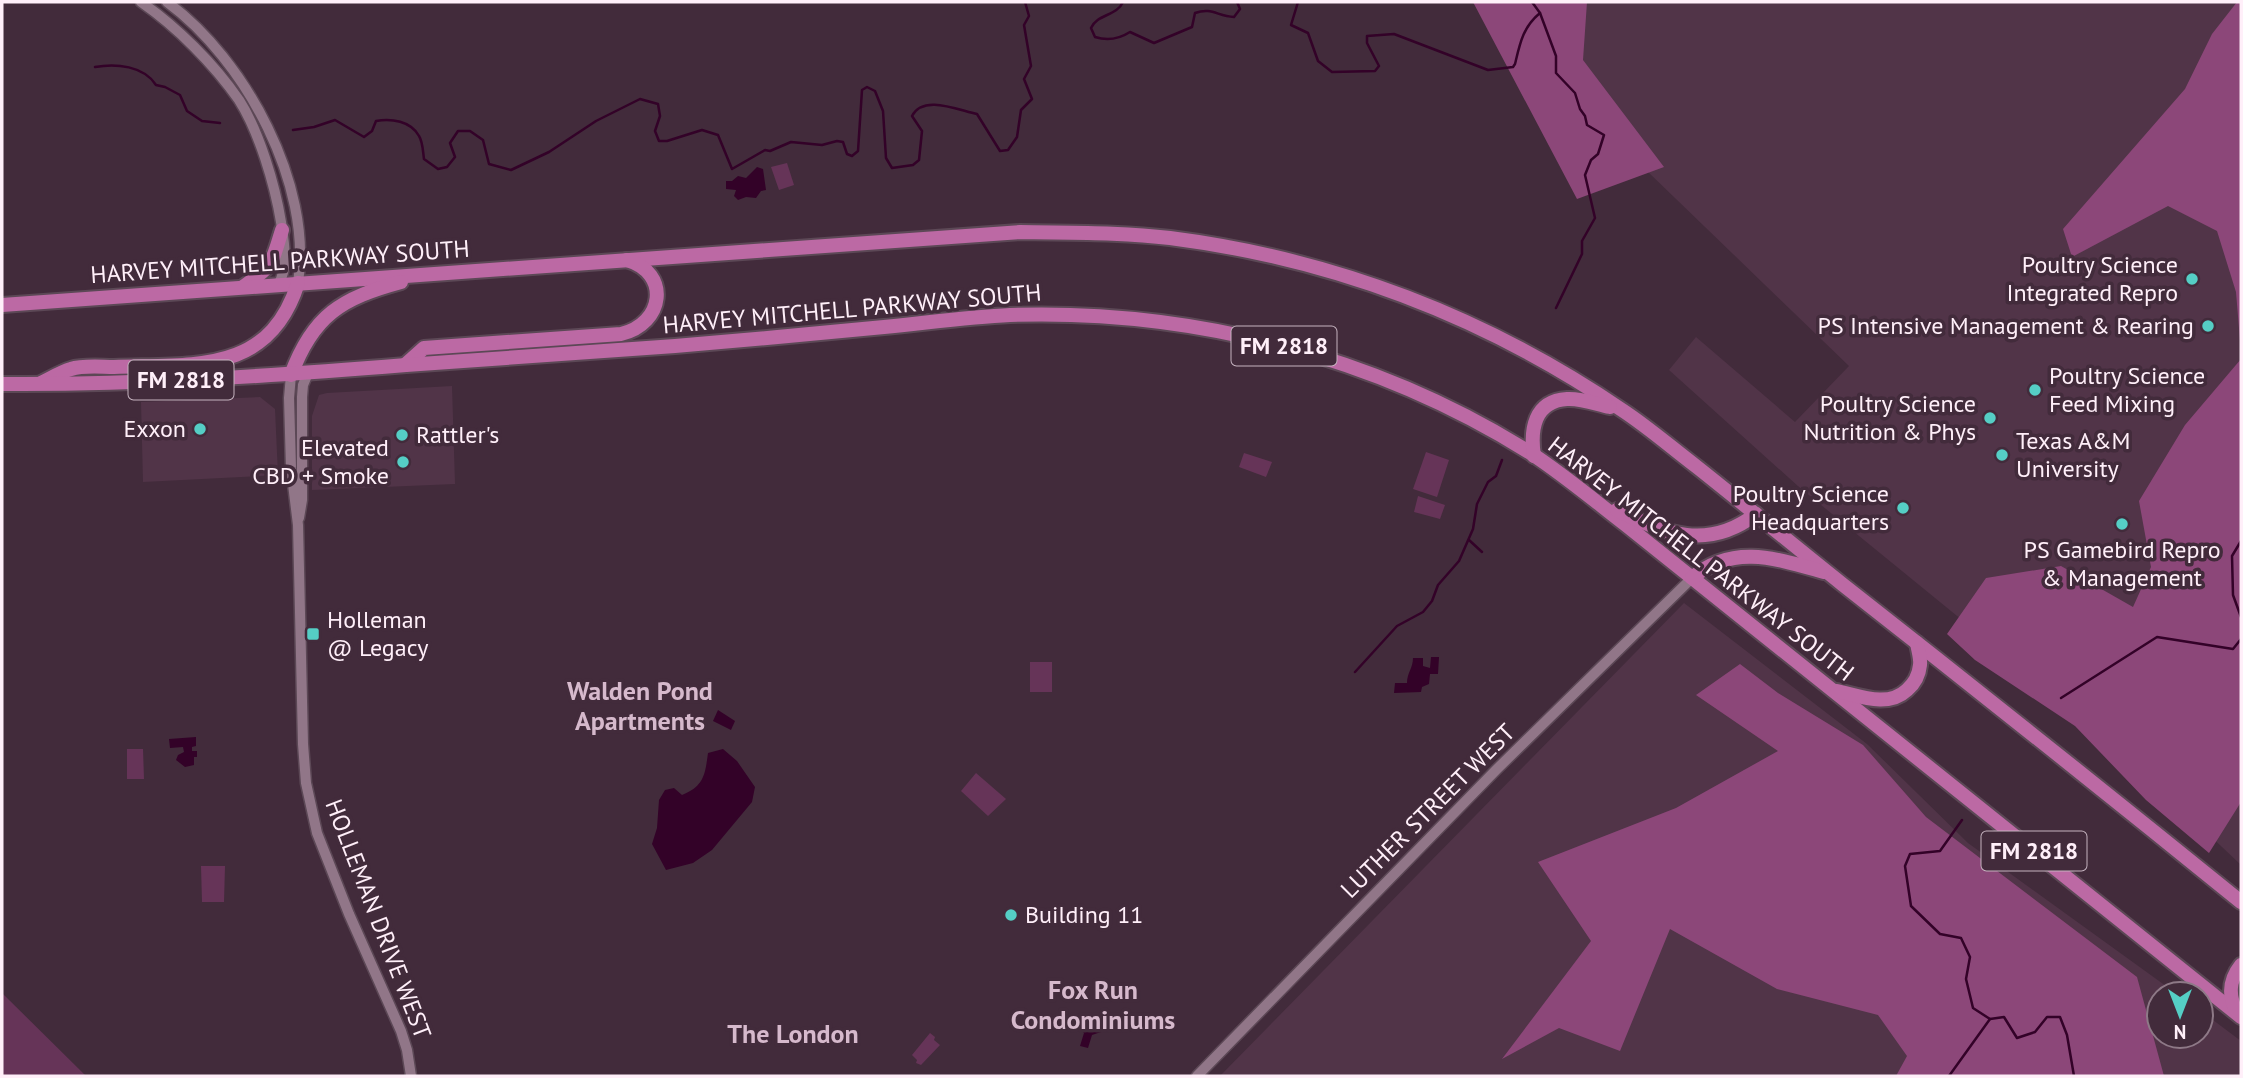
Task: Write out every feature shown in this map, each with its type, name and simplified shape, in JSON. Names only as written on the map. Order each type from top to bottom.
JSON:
[{"type":"highway","points":[[242,288],[267,270],[282,230]]},
{"type":"highway","name":"HARVEY MITCHELL PARKWAY SOUTH","points":[[4,306],[1020,232],[1113,233],[1168,238],[1233,247],[1323,268],[1402,294],[1508,341],[1566,373],[1622,410],[2241,901]]},
{"type":"highway","points":[[405,365],[424,348],[634,331],[646,323],[654,311],[656,288],[650,274],[641,264],[626,260]]},
{"type":"highway","points":[[291,375],[298,355],[314,328],[347,300],[434,273]]},
{"type":"highway","points":[[37,385],[73,368],[200,363],[237,355],[253,348],[273,330],[290,307],[298,283]]},
{"type":"highway","name":"HARVEY MITCHELL PARKWAY SOUTH","points":[[2,384],[155,382],[291,375],[642,349],[1012,315],[1103,316],[1163,322],[1274,343],[1335,361],[1396,384],[1534,456],[1590,497],[2239,1015]]},
{"type":"highway","points":[[1534,456],[1531,438],[1533,425],[1540,412],[1551,403],[1565,399],[1578,400],[1622,410]]},
{"type":"highway","points":[[1590,497],[1671,534],[1725,531],[1745,523],[1756,514]]},
{"type":"highway","points":[[1692,579],[1710,565],[1750,556],[1773,558],[1829,573]]},
{"type":"highway","points":[[1832,690],[1880,700],[1903,694],[1917,678],[1920,665],[1917,643]]},
{"type":"highway","points":[[2239,1015],[2231,1000],[2231,986],[2241,965]]},
{"type":"street","points":[[141,2],[178,32],[220,75],[240,102],[270,174],[282,230],[284,268],[278,285]]},
{"type":"street","points":[[167,2],[214,45],[248,93],[278,152],[298,227],[298,283]]},
{"type":"street","name":"HOLLEMAN DRIVE WEST","points":[[298,525],[302,500],[302,397],[308,373]]},
{"type":"street","name":"HOLLEMAN DRIVE WEST","points":[[291,375],[290,468],[298,525],[306,783],[312,818],[349,914],[408,1049],[411,1076]]},
{"type":"street","name":"LUTHER STREET WEST","points":[[1197,1076],[1497,769],[1692,579]]},
{"type":"shaded area","name":"Texas A&M University","points":[[1472,2],[2241,2],[2241,865],[2108,739],[1799,487],[1669,370],[1696,337],[1795,422],[1849,366]]},
{"type":"shaded area","points":[[1473,2],[1587,2],[1583,60],[1664,167],[1577,199]]},
{"type":"shaded area","points":[[2237,2],[2241,2],[2241,352],[2236,292],[2217,231],[2168,206],[2072,257],[2063,229],[2185,89],[2212,34]]},
{"type":"shaded area","points":[[787,163],[794,185],[779,190],[771,167]]},
{"type":"shaded area","points":[[757,167],[763,169],[766,190],[761,191],[756,198],[738,200],[734,196],[736,190],[726,189],[726,181],[732,181],[738,176],[746,178]]},
{"type":"shaded area","points":[[2241,359],[2241,802],[2209,853],[2146,800],[2075,726],[1975,660],[1947,634],[1986,578],[2061,566],[2133,607],[2151,567],[2139,501],[2185,425]]},
{"type":"shaded area","points":[[452,386],[455,484],[312,490],[312,416],[319,395]]},
{"type":"shaded area","points":[[260,397],[275,409],[278,475],[143,482],[141,402]]},
{"type":"shaded area","points":[[1426,452],[1449,460],[1437,497],[1413,489]]},
{"type":"shaded area","points":[[1244,453],[1272,462],[1266,477],[1239,467]]},
{"type":"shaded area","points":[[1418,496],[1445,505],[1440,519],[1414,512]]},
{"type":"shaded area","points":[[1684,603],[1867,744],[1968,843],[2158,980],[2145,980],[2145,1050],[2215,1050],[2215,1022],[2241,1041],[2241,1076],[1220,1076]]},
{"type":"shaded area","points":[[1431,657],[1439,657],[1438,674],[1430,674],[1429,684],[1422,687],[1421,692],[1394,693],[1395,683],[1407,683],[1413,658],[1423,658],[1423,666],[1430,668]]},
{"type":"shaded area","points":[[1030,662],[1052,662],[1052,692],[1030,692]]},
{"type":"shaded area","points":[[1740,664],[1778,693],[1863,745],[1926,817],[2137,977],[2145,1006],[2145,1050],[2157,1050],[2164,1076],[1896,1076],[1907,1056],[1878,1015],[1777,989],[1670,929],[1620,1051],[1559,1028],[1502,1059],[1591,941],[1538,862],[1676,808],[1778,751],[1696,695]]},
{"type":"shaded area","points":[[718,710],[735,721],[731,730],[713,721]]},
{"type":"shaded area","points":[[196,737],[196,746],[192,747],[192,751],[197,751],[197,757],[194,757],[194,765],[185,767],[176,760],[178,755],[184,752],[183,747],[170,748],[169,739]]},
{"type":"shaded area","points":[[127,749],[143,749],[144,779],[127,779]]},
{"type":"shaded area","points":[[723,749],[737,761],[755,787],[752,802],[712,850],[693,863],[666,870],[652,844],[657,828],[659,800],[665,790],[674,788],[682,795],[695,788],[704,774],[708,753]]},
{"type":"shaded area","points":[[976,773],[1006,799],[988,816],[961,791]]},
{"type":"shaded area","points":[[201,866],[225,866],[224,902],[202,902]]},
{"type":"shaded area","points":[[2,993],[86,1076],[2,1076]]},
{"type":"shaded area","points":[[1075,1019],[1085,1019],[1089,1027],[1102,1024],[1104,1031],[1092,1035],[1088,1048],[1080,1046],[1084,1033],[1075,1028]]},
{"type":"shaded area","points":[[930,1033],[940,1045],[921,1065],[916,1063],[917,1060],[912,1055]]},
{"type":"waterway","points":[[293,130],[335,120],[364,137],[372,131],[376,121],[400,122],[415,131],[421,141],[424,159],[438,169],[447,167],[455,157],[450,143],[458,131],[470,131],[483,140],[489,164],[511,170],[549,152],[596,121],[640,99],[658,104],[660,116],[655,131],[659,141],[702,130],[718,135],[732,169],[765,150],[770,151],[791,142],[822,145],[843,142],[847,154],[852,156],[858,151],[862,90],[867,87],[875,91],[883,111],[886,158],[892,168],[913,165],[919,160],[922,131],[912,116],[917,109],[924,106],[942,105],[977,114],[1000,151],[1008,150],[1017,137],[1021,110],[1032,99],[1024,79],[1031,66],[1024,25],[1029,16],[1025,2]]},
{"type":"waterway","points":[[1123,2],[1116,10],[1094,23],[1091,28],[1095,37],[1113,39],[1130,32],[1154,43],[1192,27],[1195,13],[1201,11],[1234,17],[1240,9],[1237,2]]},
{"type":"waterway","points":[[1298,2],[1291,25],[1308,33],[1318,61],[1332,72],[1375,71],[1379,66],[1367,43],[1367,36],[1394,34],[1488,70],[1513,67],[1526,30],[1540,13],[1532,2]]},
{"type":"waterway","points":[[1540,13],[1556,56],[1556,73],[1575,93],[1587,125],[1604,135],[1598,154],[1591,160],[1585,175],[1595,218],[1582,241],[1582,254],[1556,308]]},
{"type":"waterway","points":[[95,67],[112,65],[137,70],[156,85],[180,95],[187,111],[202,121],[220,123]]},
{"type":"waterway","points":[[1355,672],[1397,626],[1423,612],[1432,601],[1438,585],[1459,561],[1473,529],[1477,504],[1488,482],[1496,476],[1502,460]]},
{"type":"waterway","points":[[1469,540],[1482,552]]},
{"type":"waterway","points":[[2241,541],[2232,556],[2233,595],[2241,617]]},
{"type":"waterway","points":[[2061,698],[2157,637],[2233,649],[2241,639]]},
{"type":"waterway","points":[[1949,1076],[1990,1019],[1973,1008],[1966,979],[1970,957],[1961,938],[1940,934],[1911,906],[1905,866],[1910,854],[1940,851],[1962,820]]},
{"type":"waterway","points":[[1990,1019],[2004,1017],[2017,1038],[2035,1032],[2047,1017],[2060,1017],[2067,1035],[2074,1076]]},
{"type":"place","name":"Poultry Science Integrated Repro","points":[[2192,279]]},
{"type":"place","name":"PS Intensive Management & Rearing","points":[[2208,326]]},
{"type":"place","name":"Poultry Science Feed Mixing","points":[[2035,390]]},
{"type":"place","name":"Poultry Science Nutrition & Phys","points":[[1990,418]]},
{"type":"place","name":"Exxon","points":[[200,429]]},
{"type":"place","name":"Rattler's","points":[[402,435]]},
{"type":"place","name":"Texas A&M University","points":[[2002,455]]},
{"type":"place","name":"Elevated CBD + Smoke","points":[[403,462]]},
{"type":"place","name":"Poultry Science Headquarters","points":[[1903,508]]},
{"type":"place","name":"PS Gamebird Repro & Management","points":[[2122,524]]},
{"type":"place","name":"Holleman @ Legacy","points":[[313,634]]},
{"type":"place","name":"Building 11","points":[[1011,915]]},
{"type":"district","name":"Walden Pond Apartments","points":[[640,706]]},
{"type":"district","name":"Fox Run Condominiums","points":[[1093,1005]]},
{"type":"district","name":"The London","points":[[793,1034]]}]
